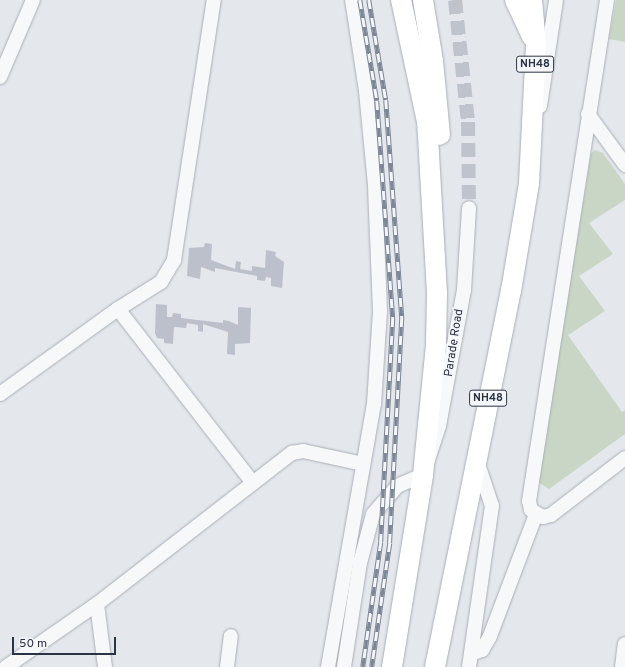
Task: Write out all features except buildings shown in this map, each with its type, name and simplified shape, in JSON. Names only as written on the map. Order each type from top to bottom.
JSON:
[{"type":"highway","points":[[392,667],[423,475],[436,345],[435,246],[427,122],[401,0]]},
{"type":"highway","points":[[423,0],[440,129],[434,225]]},
{"type":"highway","points":[[515,0],[536,44]]},
{"type":"highway","name":"NH48","points":[[435,667],[475,458],[518,250],[533,129],[536,44],[532,0]]},
{"type":"street","points":[[0,77],[33,0]]},
{"type":"street","points":[[0,394],[118,309],[161,282],[174,260],[214,0]]},
{"type":"street","points":[[328,667],[375,391],[380,272],[366,91],[352,0]]},
{"type":"street","points":[[533,129],[549,58],[556,0]]},
{"type":"street","points":[[470,660],[482,650],[490,636],[536,514],[529,501],[588,114],[607,0]]},
{"type":"street","points":[[588,114],[625,166]]},
{"type":"street","name":"Parade Road","points":[[423,475],[447,393],[464,290],[469,208]]},
{"type":"street","points":[[118,309],[252,482]]},
{"type":"street","points":[[6,667],[97,604],[252,482],[296,451],[363,464]]},
{"type":"street","points":[[470,660],[492,506],[475,458]]},
{"type":"street","points":[[536,514],[551,515],[625,458]]},
{"type":"street","points":[[344,667],[360,563],[373,514],[397,486],[423,475]]},
{"type":"street","points":[[97,604],[109,667]]},
{"type":"street","points":[[227,667],[231,636]]},
{"type":"street","points":[[622,667],[625,644]]},
{"type":"green space","points":[[616,0],[625,0],[625,42],[609,39]]},
{"type":"green space","points":[[595,150],[603,153],[625,184],[625,200],[589,223],[613,254],[579,276],[605,311],[568,335],[622,412],[625,410],[625,434],[549,489],[538,482],[591,153]]},
{"type":"tunnel","points":[[455,0],[468,122],[469,208]]},
{"type":"railway","points":[[360,0],[377,101],[393,318],[381,542],[363,667]]},
{"type":"railway","points":[[369,0],[386,100],[402,318],[390,543],[372,667]]}]
